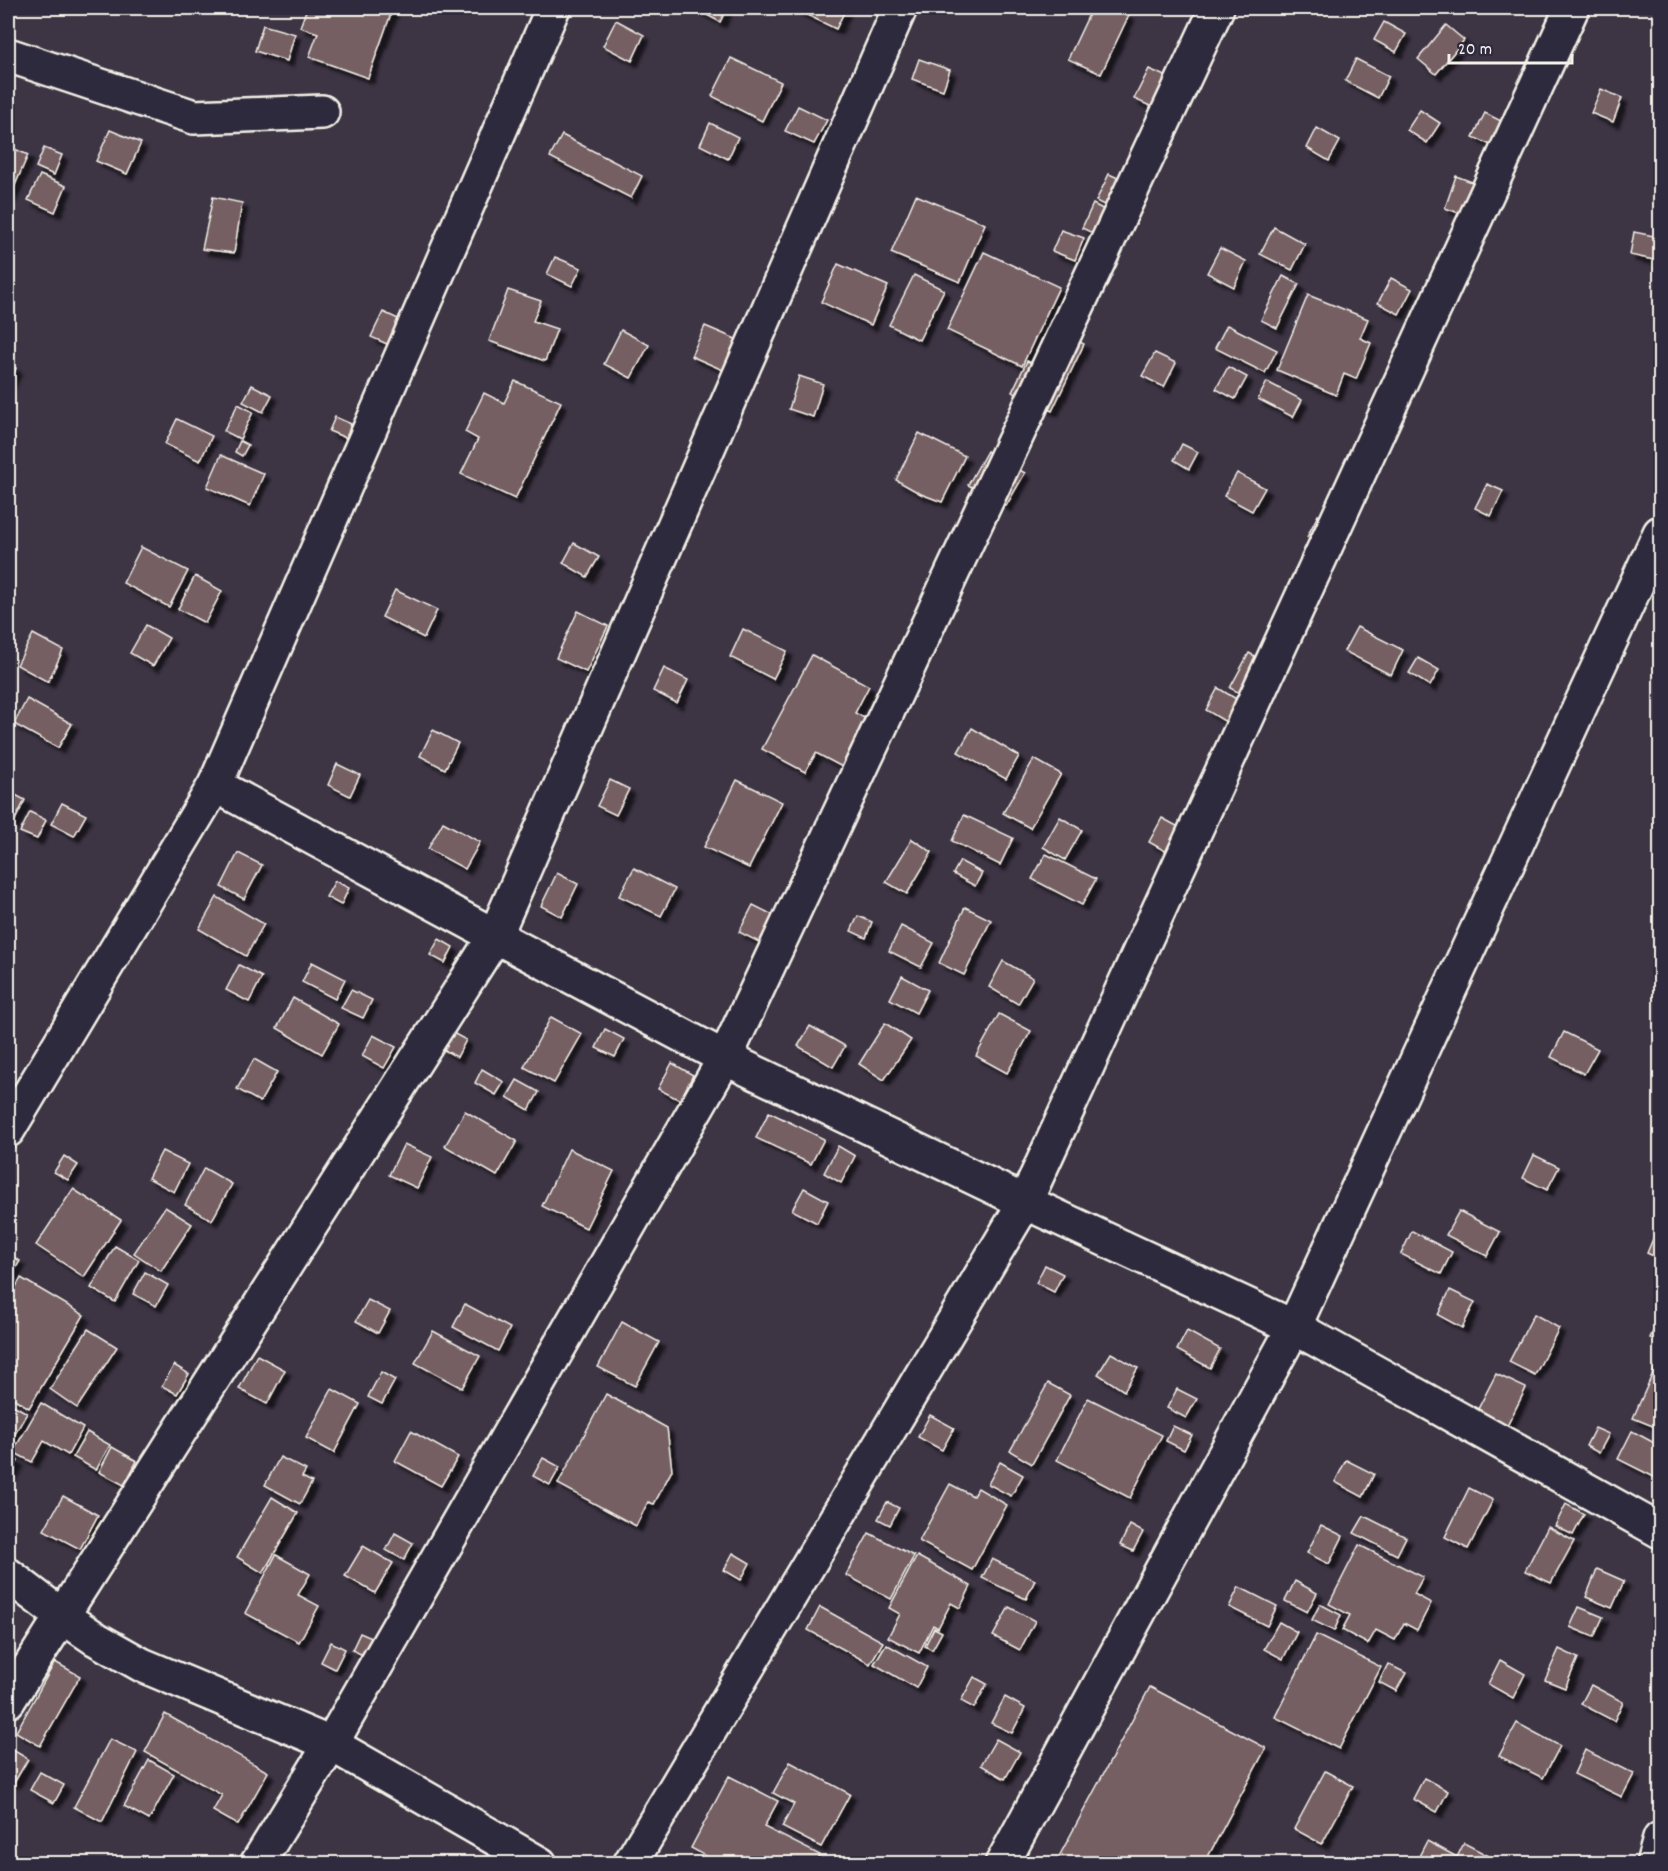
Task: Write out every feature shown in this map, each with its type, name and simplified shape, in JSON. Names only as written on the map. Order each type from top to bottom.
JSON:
[{"type":"street","points":[[8,1130],[215,784],[553,8]]},
{"type":"street","points":[[8,1701],[495,936],[900,8]]},
{"type":"street","points":[[256,1863],[331,1744],[726,1058],[1216,8]]},
{"type":"street","points":[[630,1863],[1025,1202],[1572,8]]},
{"type":"street","points":[[8,55],[194,117],[322,112]]},
{"type":"street","points":[[1002,1863],[1294,1328],[1660,532]]},
{"type":"street","points":[[215,784],[726,1058],[1294,1328],[1660,1531]]},
{"type":"street","points":[[8,1575],[96,1639],[142,1665],[331,1744],[540,1863]]},
{"type":"street","points":[[1653,1863],[1660,1839]]},
{"type":"building","points":[[307,8],[393,8],[368,78],[309,57],[318,33],[300,27]]},
{"type":"building","points":[[694,8],[727,8],[720,22]]},
{"type":"building","points":[[793,8],[846,8],[836,29]]},
{"type":"building","points":[[1092,8],[1113,8],[1129,15],[1101,74],[1068,59]]},
{"type":"building","points":[[616,20],[644,35],[632,61],[603,46]]},
{"type":"building","points":[[1384,22],[1406,34],[1396,52],[1374,40]]},
{"type":"building","points":[[263,25],[295,34],[287,61],[255,51]]},
{"type":"building","points":[[1446,25],[1464,40],[1436,74],[1418,59]]},
{"type":"building","points":[[731,58],[781,82],[762,121],[712,96]]},
{"type":"building","points":[[919,59],[950,70],[943,90],[912,79]]},
{"type":"building","points":[[1356,59],[1389,76],[1378,98],[1345,81]]},
{"type":"building","points":[[1149,69],[1178,82],[1164,112],[1134,99]]},
{"type":"building","points":[[1601,89],[1622,98],[1613,122],[1591,113]]},
{"type":"building","points":[[798,106],[827,120],[814,144],[785,131]]},
{"type":"building","points":[[1420,110],[1440,123],[1427,143],[1407,130]]},
{"type":"building","points":[[1485,113],[1507,124],[1495,147],[1473,137]]},
{"type":"building","points":[[710,123],[738,137],[728,159],[700,145]]},
{"type":"building","points":[[1317,128],[1340,141],[1329,161],[1307,148]]},
{"type":"building","points":[[110,130],[141,143],[127,174],[96,161]]},
{"type":"building","points":[[562,135],[642,176],[631,198],[550,157]]},
{"type":"building","points":[[8,146],[28,155],[10,197],[8,196]]},
{"type":"building","points":[[44,148],[62,155],[54,175],[36,167]]},
{"type":"building","points":[[1109,174],[1134,185],[1120,213],[1096,201]]},
{"type":"building","points":[[40,175],[66,186],[55,212],[28,200]]},
{"type":"building","points":[[1456,176],[1485,187],[1473,218],[1445,208]]},
{"type":"building","points":[[916,195],[985,224],[960,282],[891,253]]},
{"type":"building","points":[[213,197],[242,203],[234,253],[202,249]]},
{"type":"building","points":[[1093,204],[1118,217],[1107,240],[1082,228]]},
{"type":"building","points":[[1274,227],[1305,244],[1292,270],[1260,254]]},
{"type":"building","points":[[1061,230],[1084,238],[1075,260],[1052,251]]},
{"type":"building","points":[[1634,232],[1659,237],[1654,260],[1630,255]]},
{"type":"building","points":[[1220,248],[1246,261],[1234,287],[1207,273]]},
{"type":"building","points":[[984,252],[1059,287],[1022,366],[947,330]]},
{"type":"building","points":[[555,257],[581,268],[572,286],[547,274]]},
{"type":"building","points":[[838,264],[888,286],[871,325],[821,302]]},
{"type":"building","points":[[914,275],[944,290],[919,340],[889,325]]},
{"type":"building","points":[[1283,276],[1299,284],[1277,328],[1261,320]]},
{"type":"building","points":[[1391,278],[1412,289],[1399,314],[1378,303]]},
{"type":"building","points":[[508,290],[541,301],[533,321],[557,329],[545,361],[489,341]]},
{"type":"building","points":[[1308,295],[1368,319],[1360,338],[1371,343],[1356,379],[1344,374],[1336,395],[1277,370]]},
{"type":"building","points":[[383,312],[407,323],[396,348],[371,337]]},
{"type":"building","points":[[1227,325],[1277,350],[1265,373],[1215,348]]},
{"type":"building","points":[[705,326],[745,343],[732,374],[691,356]]},
{"type":"building","points":[[621,330],[649,345],[631,378],[604,364]]},
{"type":"building","points":[[1056,330],[1084,344],[1052,411],[1012,392],[1027,361],[1038,366]]},
{"type":"building","points":[[1155,353],[1176,363],[1164,387],[1142,376]]},
{"type":"building","points":[[8,364],[16,368],[8,387]]},
{"type":"building","points":[[1228,367],[1247,377],[1235,399],[1216,389]]},
{"type":"building","points":[[799,376],[823,384],[813,417],[789,409]]},
{"type":"building","points":[[515,381],[561,402],[515,499],[461,474],[478,439],[465,432],[484,393],[504,403]]},
{"type":"building","points":[[1267,382],[1302,400],[1293,417],[1258,399]]},
{"type":"building","points":[[252,385],[272,395],[263,412],[243,402]]},
{"type":"building","points":[[238,404],[253,412],[240,439],[224,431]]},
{"type":"building","points":[[335,417],[351,424],[346,438],[329,431]]},
{"type":"building","points":[[177,419],[212,436],[200,461],[165,444]]},
{"type":"building","points":[[919,433],[965,456],[942,502],[921,494],[896,480]]},
{"type":"building","points":[[240,441],[248,445],[242,456],[235,452]]},
{"type":"building","points":[[1182,444],[1198,452],[1189,469],[1174,460]]},
{"type":"building","points":[[987,451],[1025,473],[1006,506],[968,485]]},
{"type":"building","points":[[221,455],[264,474],[250,506],[207,487]]},
{"type":"building","points":[[1237,473],[1265,488],[1252,511],[1224,496]]},
{"type":"building","points":[[1487,484],[1503,491],[1491,516],[1475,508]]},
{"type":"building","points":[[1318,515],[1336,525],[1325,547],[1307,537]]},
{"type":"building","points":[[574,543],[599,557],[587,577],[563,563]]},
{"type":"building","points":[[141,547],[188,571],[169,607],[123,583]]},
{"type":"building","points":[[195,576],[222,591],[205,623],[178,609]]},
{"type":"building","points":[[395,590],[437,610],[424,638],[382,617]]},
{"type":"building","points":[[578,611],[608,626],[586,672],[556,658]]},
{"type":"building","points":[[146,625],[169,638],[153,666],[130,653]]},
{"type":"building","points":[[1357,627],[1403,650],[1391,675],[1344,651]]},
{"type":"building","points":[[743,629],[787,651],[773,679],[730,657]]},
{"type":"building","points":[[33,634],[63,650],[48,682],[17,665]]},
{"type":"building","points":[[1249,653],[1271,665],[1253,700],[1230,688]]},
{"type":"building","points":[[812,655],[869,686],[855,713],[872,722],[846,769],[816,753],[805,772],[762,749]]},
{"type":"building","points":[[1418,658],[1439,670],[1430,686],[1409,673]]},
{"type":"building","points":[[664,668],[688,680],[677,703],[653,691]]},
{"type":"building","points":[[1218,688],[1238,700],[1226,722],[1206,710]]},
{"type":"building","points":[[27,699],[72,724],[58,748],[14,724]]},
{"type":"building","points":[[972,728],[1019,756],[1006,779],[958,752]]},
{"type":"building","points":[[433,730],[458,743],[445,769],[420,756]]},
{"type":"building","points":[[1034,759],[1061,774],[1030,828],[1003,813]]},
{"type":"building","points":[[337,764],[360,775],[350,796],[328,785]]},
{"type":"building","points":[[610,780],[629,789],[616,815],[597,806]]},
{"type":"building","points":[[737,780],[782,802],[749,868],[704,847]]},
{"type":"building","points":[[8,791],[25,800],[13,824],[8,821]]},
{"type":"building","points":[[62,803],[86,815],[74,836],[51,824]]},
{"type":"building","points":[[30,812],[46,820],[37,839],[20,832]]},
{"type":"building","points":[[964,815],[1013,838],[1000,865],[952,841]]},
{"type":"building","points":[[1060,817],[1082,830],[1065,860],[1043,847]]},
{"type":"building","points":[[1162,818],[1188,832],[1174,856],[1149,842]]},
{"type":"building","points":[[443,822],[480,842],[465,869],[428,849]]},
{"type":"building","points":[[912,839],[932,852],[907,894],[886,882]]},
{"type":"building","points":[[238,853],[262,865],[244,899],[221,887]]},
{"type":"building","points":[[1046,854],[1096,879],[1082,905],[1032,879]]},
{"type":"building","points":[[960,861],[982,873],[975,886],[953,874]]},
{"type":"building","points":[[634,868],[675,889],[661,916],[619,896]]},
{"type":"building","points":[[557,873],[578,884],[562,917],[541,906]]},
{"type":"building","points":[[335,881],[349,888],[341,905],[326,897]]},
{"type":"building","points":[[217,897],[264,924],[246,956],[199,929]]},
{"type":"building","points":[[753,905],[787,922],[773,949],[739,932]]},
{"type":"building","points":[[965,907],[991,920],[964,975],[939,963]]},
{"type":"building","points":[[858,916],[872,922],[866,938],[851,931]]},
{"type":"building","points":[[901,926],[934,943],[921,967],[889,951]]},
{"type":"building","points":[[439,939],[453,947],[445,963],[430,955]]},
{"type":"building","points":[[1003,961],[1033,978],[1018,1004],[989,987]]},
{"type":"building","points":[[312,962],[345,979],[335,999],[302,982]]},
{"type":"building","points":[[239,965],[262,977],[249,1002],[226,990]]},
{"type":"building","points":[[902,976],[928,990],[916,1013],[890,999]]},
{"type":"building","points":[[351,990],[372,1000],[363,1018],[341,1008]]},
{"type":"building","points":[[293,998],[339,1024],[322,1054],[277,1028]]},
{"type":"building","points":[[999,1014],[1031,1031],[1007,1073],[976,1056]]},
{"type":"building","points":[[551,1017],[582,1034],[554,1083],[524,1067]]},
{"type":"building","points":[[885,1023],[911,1040],[884,1080],[859,1064]]},
{"type":"building","points":[[810,1026],[845,1046],[833,1067],[798,1046]]},
{"type":"building","points":[[605,1029],[624,1039],[615,1057],[596,1048]]},
{"type":"building","points":[[451,1032],[466,1040],[457,1057],[442,1049]]},
{"type":"building","points":[[1564,1032],[1598,1049],[1584,1074],[1551,1057]]},
{"type":"building","points":[[373,1035],[396,1047],[384,1068],[362,1056]]},
{"type":"building","points":[[254,1059],[277,1072],[260,1102],[237,1089]]},
{"type":"building","points":[[672,1063],[693,1075],[680,1100],[658,1089]]},
{"type":"building","points":[[482,1069],[504,1082],[496,1095],[475,1083]]},
{"type":"building","points":[[517,1080],[539,1092],[529,1110],[507,1097]]},
{"type":"building","points":[[465,1111],[517,1141],[497,1176],[445,1146]]},
{"type":"building","points":[[769,1112],[824,1139],[811,1164],[756,1138]]},
{"type":"building","points":[[404,1144],[432,1157],[417,1188],[389,1175]]},
{"type":"building","points":[[838,1146],[855,1156],[841,1183],[824,1173]]},
{"type":"building","points":[[569,1149],[614,1171],[586,1228],[542,1206]]},
{"type":"building","points":[[162,1151],[188,1164],[174,1192],[148,1178]]},
{"type":"building","points":[[1534,1155],[1559,1167],[1547,1190],[1523,1178]]},
{"type":"building","points":[[64,1156],[78,1165],[68,1180],[54,1172]]},
{"type":"building","points":[[204,1168],[232,1184],[212,1220],[185,1205]]},
{"type":"building","points":[[804,1188],[828,1201],[817,1223],[792,1210]]},
{"type":"building","points":[[73,1189],[121,1220],[84,1277],[36,1245]]},
{"type":"building","points":[[165,1207],[192,1224],[161,1271],[134,1253]]},
{"type":"building","points":[[1459,1211],[1500,1232],[1487,1256],[1446,1235]]},
{"type":"building","points":[[1660,1222],[1660,1259],[1647,1253]]},
{"type":"building","points":[[1412,1231],[1452,1252],[1441,1274],[1401,1254]]},
{"type":"building","points":[[115,1246],[139,1260],[115,1302],[91,1288]]},
{"type":"building","points":[[8,1254],[20,1261],[8,1281]]},
{"type":"building","points":[[1045,1265],[1063,1274],[1054,1292],[1036,1283]]},
{"type":"building","points":[[145,1272],[168,1285],[156,1306],[133,1294]]},
{"type":"building","points":[[21,1278],[84,1315],[29,1408],[8,1395],[8,1300]]},
{"type":"building","points":[[1450,1290],[1475,1302],[1462,1328],[1438,1315]]},
{"type":"building","points":[[368,1300],[390,1311],[378,1333],[356,1321]]},
{"type":"building","points":[[465,1304],[510,1328],[498,1351],[453,1327]]},
{"type":"building","points":[[1534,1314],[1559,1328],[1535,1375],[1509,1362]]},
{"type":"building","points":[[1660,1317],[1660,1343],[1650,1338]]},
{"type":"building","points":[[622,1322],[659,1342],[635,1386],[598,1367]]},
{"type":"building","points":[[88,1329],[117,1347],[77,1408],[50,1389]]},
{"type":"building","points":[[433,1331],[480,1356],[462,1388],[415,1363]]},
{"type":"building","points":[[1187,1331],[1220,1349],[1210,1368],[1177,1350]]},
{"type":"building","points":[[1111,1353],[1138,1368],[1124,1391],[1098,1374]]},
{"type":"building","points":[[257,1355],[285,1370],[267,1404],[239,1389]]},
{"type":"building","points":[[1660,1357],[1660,1429],[1633,1418]]},
{"type":"building","points":[[174,1365],[189,1374],[177,1394],[162,1386]]},
{"type":"building","points":[[381,1372],[395,1380],[382,1404],[368,1397]]},
{"type":"building","points":[[1496,1374],[1526,1388],[1507,1426],[1477,1411]]},
{"type":"building","points":[[1048,1383],[1070,1395],[1032,1464],[1010,1451]]},
{"type":"building","points":[[332,1389],[360,1404],[334,1453],[306,1438]]},
{"type":"building","points":[[1177,1389],[1197,1399],[1186,1418],[1167,1408]]},
{"type":"building","points":[[606,1394],[667,1428],[672,1470],[654,1504],[648,1502],[636,1526],[558,1484]]},
{"type":"building","points":[[1088,1398],[1162,1435],[1130,1498],[1057,1460]]},
{"type":"building","points":[[8,1402],[27,1413],[8,1446]]},
{"type":"building","points":[[41,1403],[83,1428],[68,1455],[44,1441],[32,1462],[13,1452]]},
{"type":"building","points":[[930,1415],[954,1428],[942,1450],[918,1437]]},
{"type":"building","points":[[1173,1426],[1192,1435],[1184,1450],[1166,1441]]},
{"type":"building","points":[[1595,1428],[1609,1434],[1599,1453],[1586,1446]]},
{"type":"building","points":[[411,1431],[458,1457],[441,1486],[395,1461]]},
{"type":"building","points":[[1632,1431],[1660,1446],[1660,1480],[1618,1459]]},
{"type":"building","points":[[87,1432],[110,1445],[96,1470],[73,1457]]},
{"type":"building","points":[[112,1447],[137,1461],[124,1485],[99,1472]]},
{"type":"building","points":[[8,1455],[18,1461],[8,1477]]},
{"type":"building","points":[[280,1457],[306,1470],[302,1477],[312,1482],[300,1504],[265,1485]]},
{"type":"building","points":[[543,1458],[560,1467],[550,1485],[533,1476]]},
{"type":"building","points":[[1346,1460],[1374,1474],[1363,1497],[1335,1482]]},
{"type":"building","points":[[1000,1462],[1023,1475],[1011,1496],[988,1484]]},
{"type":"building","points":[[950,1484],[973,1496],[978,1488],[1007,1505],[972,1570],[919,1541]]},
{"type":"building","points":[[1469,1488],[1493,1500],[1468,1549],[1445,1537]]},
{"type":"building","points":[[63,1496],[98,1515],[80,1549],[44,1530]]},
{"type":"building","points":[[272,1497],[298,1513],[263,1573],[237,1557]]},
{"type":"building","points":[[887,1502],[899,1508],[890,1525],[878,1519]]},
{"type":"building","points":[[1566,1504],[1584,1514],[1573,1535],[1555,1526]]},
{"type":"building","points":[[1364,1516],[1406,1537],[1397,1555],[1354,1533]]},
{"type":"building","points":[[1130,1525],[1143,1532],[1133,1551],[1120,1545]]},
{"type":"building","points":[[1321,1525],[1343,1536],[1329,1564],[1307,1553]]},
{"type":"building","points":[[1548,1527],[1574,1541],[1551,1583],[1525,1571]]},
{"type":"building","points":[[395,1533],[413,1543],[404,1560],[386,1550]]},
{"type":"building","points":[[869,1533],[914,1556],[891,1599],[846,1575]]},
{"type":"building","points":[[1359,1545],[1423,1577],[1414,1594],[1431,1603],[1417,1630],[1404,1623],[1395,1640],[1376,1630],[1368,1644],[1342,1630],[1350,1615],[1329,1604]]},
{"type":"building","points":[[363,1546],[393,1563],[375,1593],[345,1576]]},
{"type":"building","points":[[733,1553],[750,1563],[741,1580],[724,1570]]},
{"type":"building","points":[[276,1555],[310,1574],[298,1595],[319,1606],[299,1642],[245,1613]]},
{"type":"building","points":[[917,1556],[971,1586],[960,1608],[951,1603],[938,1628],[933,1625],[919,1653],[888,1637],[900,1614],[889,1608]]},
{"type":"building","points":[[992,1559],[1035,1580],[1026,1599],[982,1578]]},
{"type":"building","points":[[1597,1569],[1624,1581],[1612,1608],[1586,1597]]},
{"type":"building","points":[[1295,1581],[1317,1593],[1307,1612],[1285,1601]]},
{"type":"building","points":[[1239,1587],[1277,1606],[1267,1626],[1229,1607]]},
{"type":"building","points":[[1320,1604],[1341,1615],[1334,1631],[1312,1620]]},
{"type":"building","points":[[820,1607],[883,1642],[870,1664],[808,1630]]},
{"type":"building","points":[[1009,1607],[1035,1621],[1020,1650],[993,1636]]},
{"type":"building","points":[[1579,1607],[1603,1617],[1594,1637],[1570,1627]]},
{"type":"building","points":[[1279,1622],[1297,1632],[1283,1659],[1264,1649]]},
{"type":"building","points":[[934,1628],[942,1632],[932,1650],[925,1646]]},
{"type":"building","points":[[360,1633],[374,1639],[365,1656],[352,1650]]},
{"type":"building","points":[[1316,1635],[1381,1667],[1339,1749],[1275,1717]]},
{"type":"building","points":[[331,1642],[345,1649],[335,1669],[321,1662]]},
{"type":"building","points":[[886,1644],[927,1667],[916,1688],[874,1664]]},
{"type":"building","points":[[1559,1649],[1578,1658],[1565,1688],[1545,1680]]},
{"type":"building","points":[[1500,1660],[1525,1674],[1513,1698],[1488,1684]]},
{"type":"building","points":[[55,1662],[80,1676],[40,1746],[16,1732]]},
{"type":"building","points":[[1388,1664],[1406,1673],[1396,1691],[1379,1682]]},
{"type":"building","points":[[974,1677],[987,1684],[974,1708],[961,1701]]},
{"type":"building","points":[[1591,1685],[1623,1702],[1614,1721],[1581,1704]]},
{"type":"building","points":[[1150,1687],[1266,1748],[1204,1864],[1055,1864]]},
{"type":"building","points":[[1005,1697],[1025,1708],[1012,1733],[991,1723]]},
{"type":"building","points":[[165,1714],[268,1772],[238,1825],[213,1811],[222,1795],[145,1752]]},
{"type":"building","points":[[1517,1723],[1560,1746],[1543,1778],[1499,1756]]},
{"type":"building","points":[[110,1739],[137,1752],[102,1822],[74,1807]]},
{"type":"building","points":[[996,1739],[1020,1752],[1005,1779],[981,1765]]},
{"type":"building","points":[[8,1747],[28,1759],[14,1783],[8,1779]]},
{"type":"building","points":[[1585,1750],[1634,1774],[1622,1797],[1574,1774]]},
{"type":"building","points":[[149,1760],[174,1774],[149,1820],[124,1806]]},
{"type":"building","points":[[790,1762],[850,1794],[821,1847],[782,1827],[794,1804],[773,1793]]},
{"type":"building","points":[[1325,1771],[1353,1786],[1322,1844],[1294,1829]]},
{"type":"building","points":[[40,1772],[64,1785],[54,1803],[30,1790]]},
{"type":"building","points":[[729,1776],[778,1801],[764,1827],[820,1855],[816,1864],[721,1864],[691,1848]]},
{"type":"building","points":[[1424,1778],[1448,1791],[1437,1812],[1413,1799]]},
{"type":"building","points":[[1427,1841],[1457,1857],[1464,1843],[1504,1864],[1415,1864]]}]
